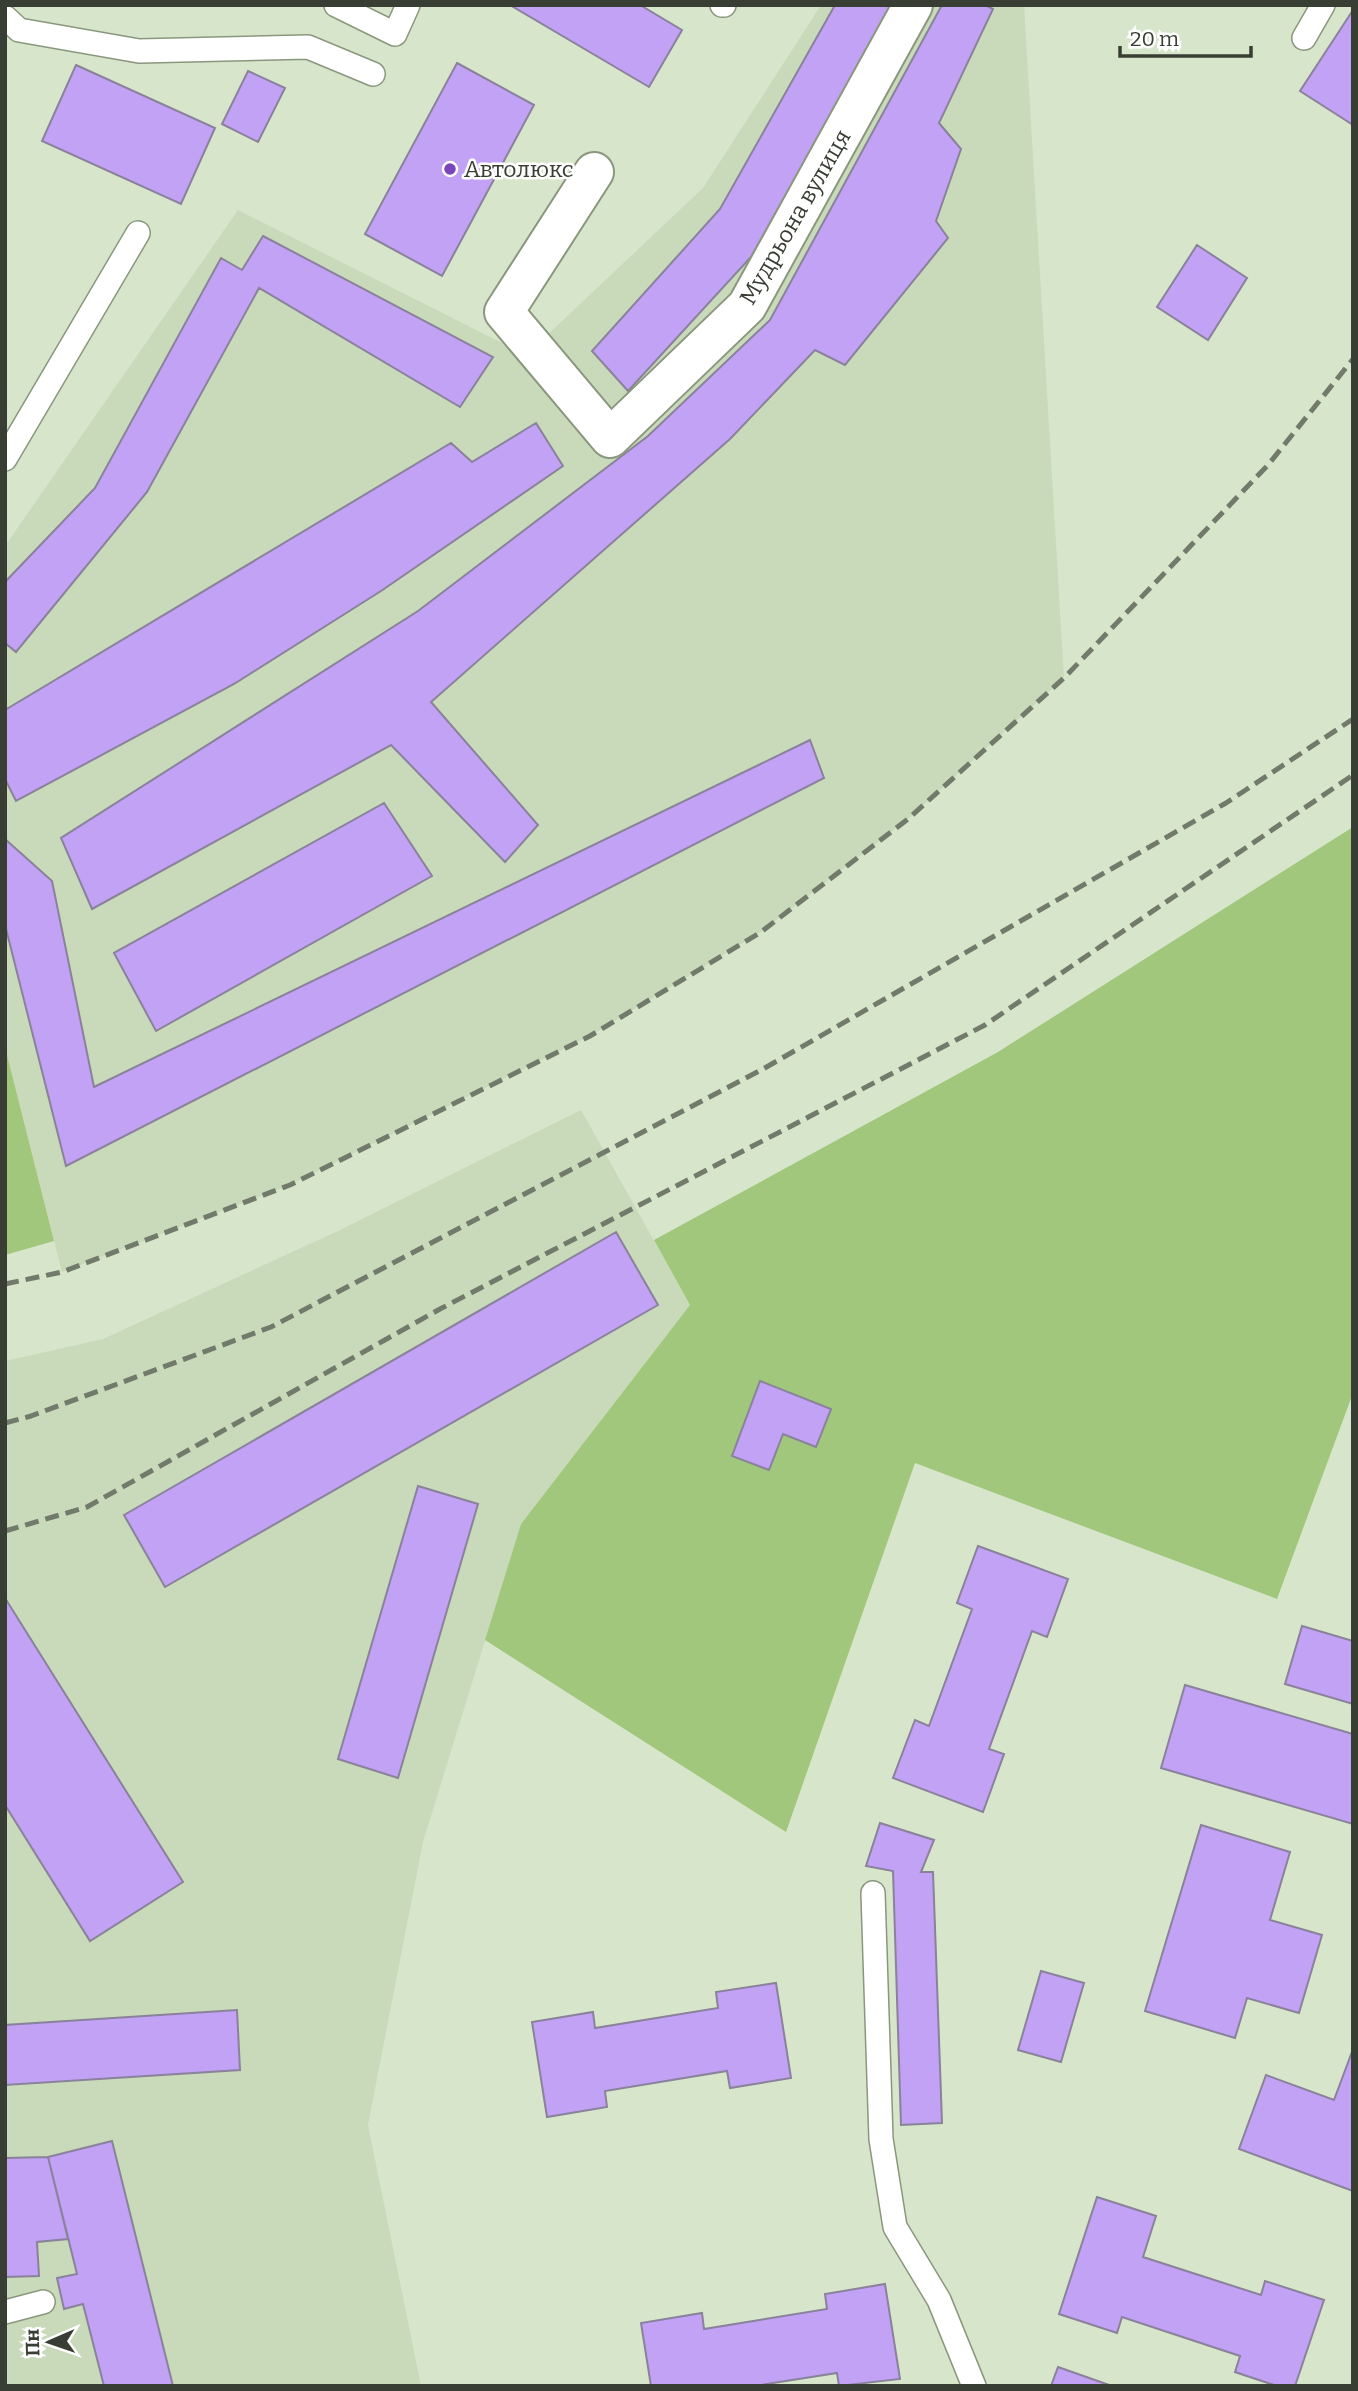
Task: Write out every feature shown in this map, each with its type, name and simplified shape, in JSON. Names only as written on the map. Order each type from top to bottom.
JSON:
[{"type":"street","name":"Мудрьона вулиця","points":[[594,173],[504,312],[610,438],[747,306],[913,5]]},
{"type":"lane","points":[[336,5],[395,34],[408,5]]},
{"type":"lane","points":[[1304,38],[1323,5]]},
{"type":"lane","points":[[5,17],[19,30],[139,51],[308,47],[373,74]]},
{"type":"lane","points":[[5,459],[138,233]]},
{"type":"lane","points":[[873,1893],[881,2138],[895,2227],[939,2300],[974,2386]]},
{"type":"lane","points":[[5,2312],[43,2302]]},
{"type":"shaded area","points":[[821,5],[1024,5],[1064,678],[908,819],[761,932],[590,1036],[290,1185],[62,1272],[5,1047],[5,546],[238,210],[526,355],[703,188]]},
{"type":"shaded area","points":[[581,1110],[690,1305],[521,1524],[423,1842],[368,2125],[421,2386],[5,2386],[5,1361],[103,1339],[338,1231]]},
{"type":"green space","points":[[1353,827],[1353,1393],[1277,1599],[915,1463],[786,1832],[485,1640],[521,1524],[690,1305],[654,1240],[998,1052]]},
{"type":"green space","points":[[5,1047],[54,1241],[5,1255]]},
{"type":"building","points":[[510,5],[640,5],[682,30],[649,87]]},
{"type":"building","points":[[835,5],[893,5],[751,257],[628,391],[592,351],[720,209]]},
{"type":"building","points":[[942,5],[985,5],[993,9],[939,123],[961,149],[936,221],[948,238],[845,365],[815,350],[730,439],[431,702],[538,825],[505,862],[391,745],[92,909],[61,838],[418,611],[648,436],[770,320]]},
{"type":"building","points":[[1353,10],[1353,125],[1300,91]]},
{"type":"building","name":"Автолюкс","points":[[457,63],[534,105],[442,276],[365,234]]},
{"type":"building","points":[[76,65],[215,128],[181,204],[42,141]]},
{"type":"building","points":[[248,71],[285,88],[258,142],[222,124]]},
{"type":"building","points":[[263,236],[493,357],[460,407],[259,288],[147,492],[16,652],[5,643],[5,582],[95,488],[221,258],[242,270]]},
{"type":"building","points":[[1197,245],[1247,278],[1208,340],[1157,307]]},
{"type":"building","points":[[536,423],[563,466],[381,591],[234,684],[16,801],[5,779],[5,710],[451,443],[472,462]]},
{"type":"building","points":[[810,740],[824,778],[66,1166],[5,925],[5,839],[52,881],[94,1087]]},
{"type":"building","points":[[384,803],[432,876],[156,1031],[114,953]]},
{"type":"building","points":[[616,1232],[658,1305],[165,1587],[124,1515]]},
{"type":"building","points":[[760,1381],[831,1409],[816,1447],[783,1434],[769,1470],[732,1456]]},
{"type":"building","points":[[418,1486],[478,1504],[398,1778],[338,1759]]},
{"type":"building","points":[[978,1546],[1068,1579],[1047,1637],[1032,1631],[989,1749],[1004,1754],[983,1812],[893,1778],[915,1720],[929,1726],[972,1609],[957,1603]]},
{"type":"building","points":[[5,1598],[183,1882],[90,1941],[5,1805]]},
{"type":"building","points":[[1302,1626],[1353,1641],[1353,1704],[1285,1684]]},
{"type":"building","points":[[1185,1685],[1353,1734],[1353,1824],[1161,1768]]},
{"type":"building","points":[[880,1823],[934,1840],[921,1872],[933,1872],[942,2123],[901,2125],[893,1871],[866,1866]]},
{"type":"building","points":[[1201,1825],[1290,1852],[1270,1920],[1322,1935],[1299,2013],[1247,1998],[1235,2038],[1145,2011]]},
{"type":"building","points":[[1041,1971],[1084,1983],[1061,2062],[1018,2050]]},
{"type":"building","points":[[776,1983],[791,2078],[730,2088],[727,2071],[605,2091],[607,2107],[547,2117],[532,2022],[593,2012],[595,2028],[718,2008],[716,1992]]},
{"type":"building","points":[[237,2010],[240,2070],[5,2085],[5,2025]]},
{"type":"building","points":[[1353,2049],[1353,2191],[1239,2149],[1266,2075],[1334,2100]]},
{"type":"building","points":[[112,2141],[173,2386],[104,2386],[83,2304],[64,2309],[57,2278],[77,2274],[48,2157]]},
{"type":"building","points":[[48,2157],[68,2239],[37,2242],[39,2276],[5,2277],[6,2158]]},
{"type":"building","points":[[1097,2197],[1156,2216],[1143,2257],[1261,2295],[1265,2281],[1324,2300],[1295,2386],[1277,2386],[1235,2372],[1240,2356],[1122,2317],[1117,2333],[1059,2314]]},
{"type":"building","points":[[885,2284],[900,2379],[839,2386],[837,2373],[754,2386],[651,2386],[641,2323],[702,2313],[704,2329],[827,2309],[825,2294]]},
{"type":"building","points":[[1058,2367],[1112,2386],[1051,2386]]},
{"type":"railway","points":[[5,1284],[62,1272],[290,1185],[590,1036],[761,932],[908,819],[1064,678],[1268,465],[1353,359]]},
{"type":"railway","points":[[5,1423],[31,1416],[271,1327],[763,1069],[1226,803],[1353,719]]},
{"type":"railway","points":[[5,1531],[87,1507],[440,1309],[985,1025],[1353,775]]},
{"type":"place","name":"Автолюкс","points":[[450,169]]}]
